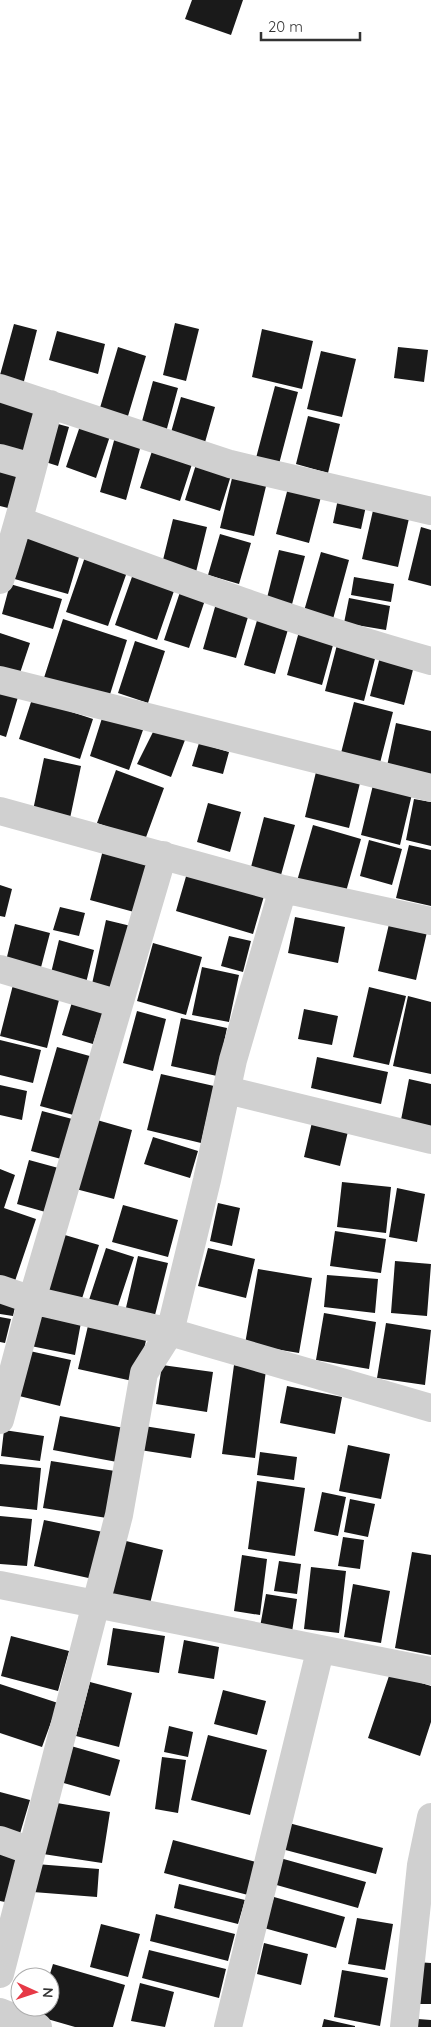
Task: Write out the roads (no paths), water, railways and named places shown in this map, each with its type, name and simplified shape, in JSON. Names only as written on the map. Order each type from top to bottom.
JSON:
[{"type":"street","points":[[0,388],[230,464],[431,511]]},
{"type":"street","points":[[2,571],[20,520],[32,467],[50,404]]},
{"type":"street","points":[[0,458],[32,467]]},
{"type":"street","points":[[20,520],[209,591],[364,642],[431,661]]},
{"type":"street","points":[[0,680],[431,788]]},
{"type":"street","points":[[0,811],[283,889],[431,921]]},
{"type":"street","points":[[0,1420],[32,1300],[163,855]]},
{"type":"street","points":[[0,1974],[119,1515],[144,1373],[170,1332],[233,1060],[283,889]]},
{"type":"street","points":[[0,969],[119,1004]]},
{"type":"street","points":[[227,1090],[431,1140]]},
{"type":"street","points":[[0,1289],[32,1300],[170,1332],[431,1408]]},
{"type":"street","points":[[0,1585],[97,1603],[320,1651],[431,1671]]},
{"type":"street","points":[[228,2027],[320,1651]]},
{"type":"street","points":[[404,2027],[421,1865],[431,1817]]},
{"type":"street","points":[[0,1840],[31,1850]]},
{"type":"street","points":[[0,2012],[38,2027]]}]
